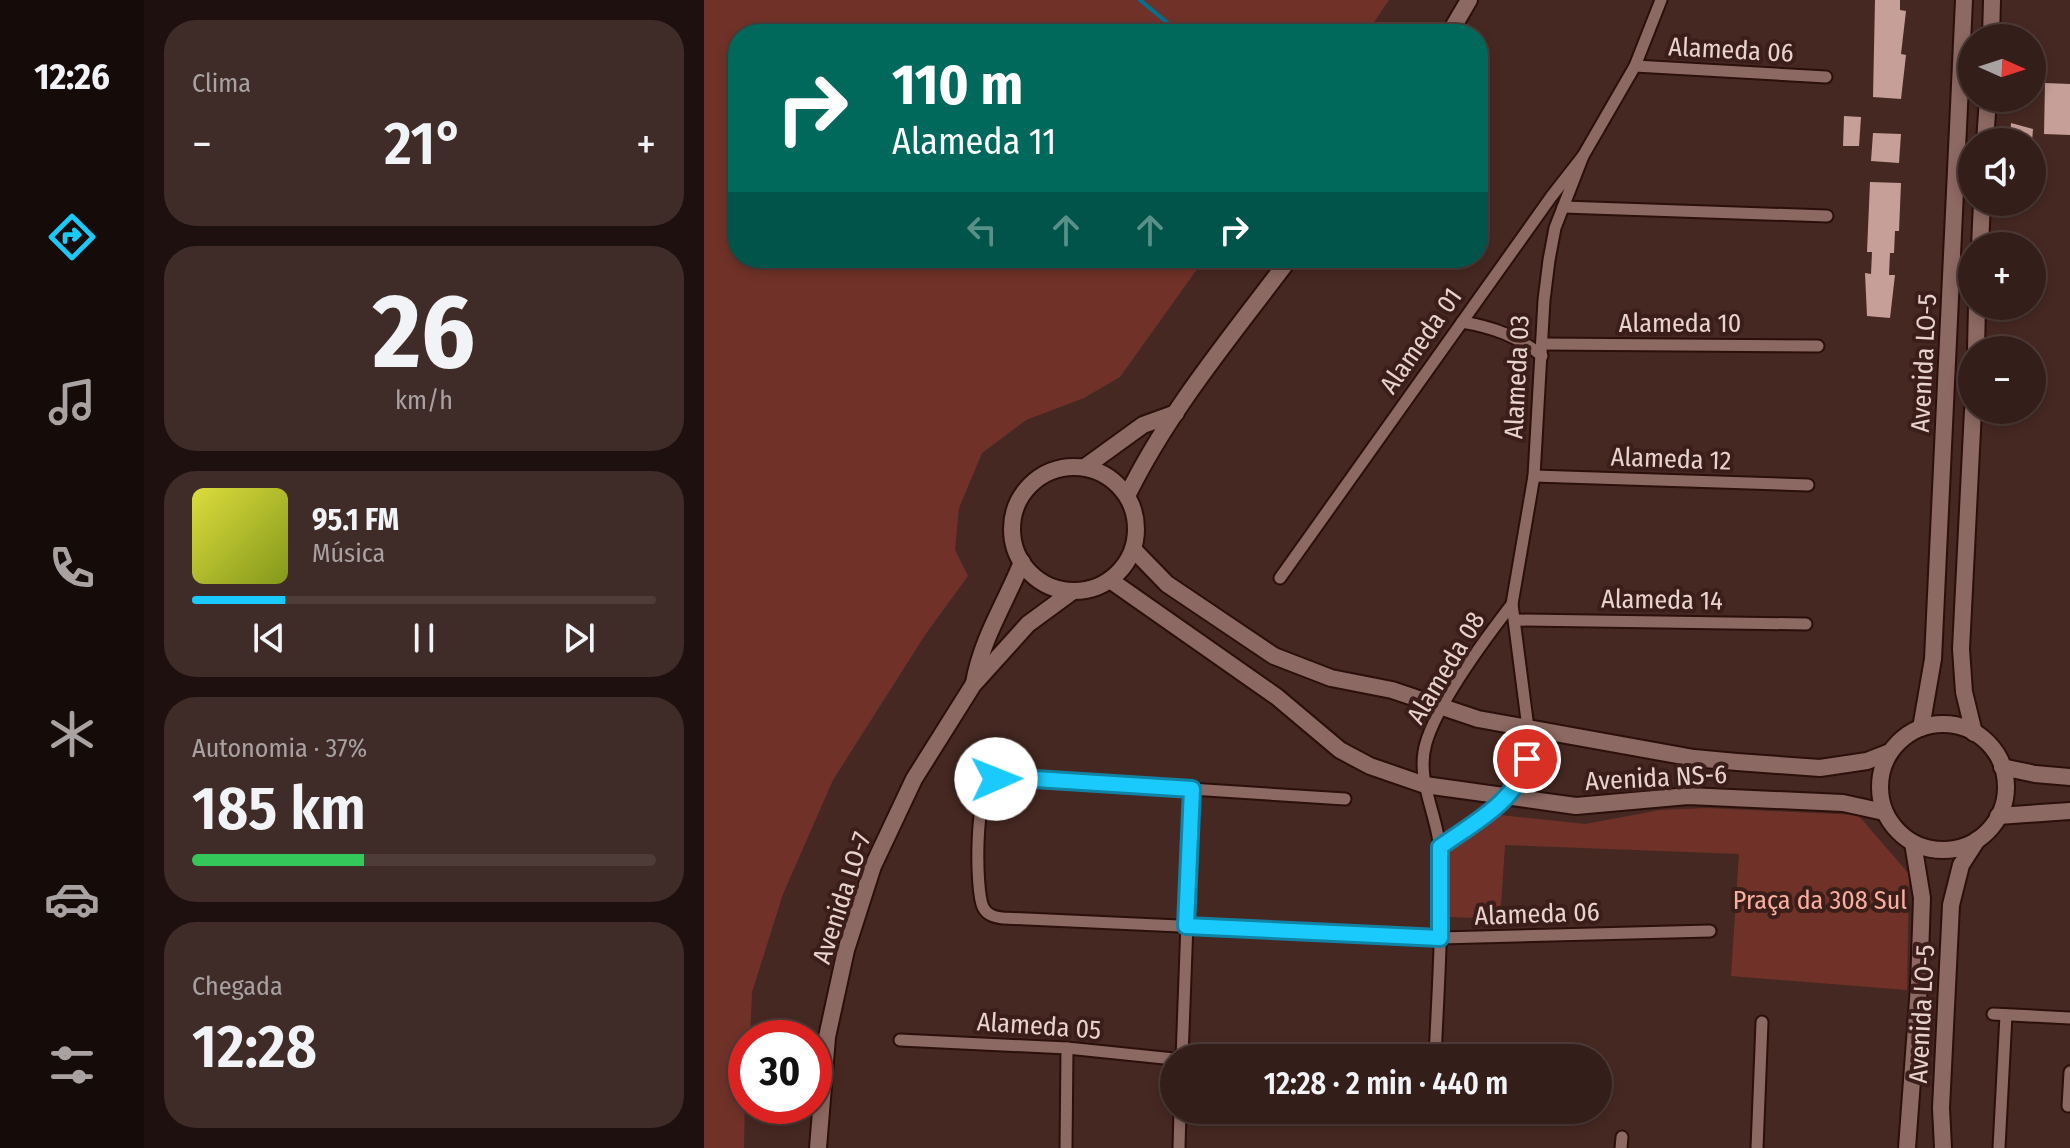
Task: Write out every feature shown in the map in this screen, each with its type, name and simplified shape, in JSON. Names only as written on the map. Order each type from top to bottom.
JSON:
[{"type":"street","points":[[1455,24],[1469,0]]},
{"type":"street","name":"Alameda 01","points":[[1280,578],[1583,156],[1635,66],[1661,0]]},
{"type":"street","name":"Avenida LO-5","points":[[1921,728],[1934,644],[1964,0]]},
{"type":"street","points":[[1991,24],[1992,0]]},
{"type":"street","name":"Alameda 06","points":[[1635,66],[1826,77]]},
{"type":"street","name":"Alameda 03","points":[[1512,604],[1534,476],[1549,260],[1555,228],[1583,156]]},
{"type":"street","points":[[1563,207],[1827,216]]},
{"type":"street","points":[[1127,496],[1145,459],[1176,413],[1283,268]]},
{"type":"street","points":[[1462,322],[1491,327],[1542,350]]},
{"type":"street","name":"Alameda 10","points":[[1542,350],[1818,346]]},
{"type":"street","points":[[1085,467],[1143,425],[1176,413]]},
{"type":"street","name":"Avenida LO-5","points":[[1972,424],[1961,649],[1964,692],[1974,733]]},
{"type":"street","points":[[1065,467],[1085,467],[1116,482],[1127,496],[1136,522],[1133,549],[1124,566],[1110,580],[1092,589],[1057,589],[1044,583],[1022,562],[1013,532],[1018,503],[1029,486],[1046,474],[1065,467]]},
{"type":"street","name":"Alameda 12","points":[[1534,476],[1808,485]]},
{"type":"street","name":"Avenida NS-6","points":[[1133,549],[1167,584],[1274,656],[1331,678],[1392,690],[1507,727],[1528,728],[1694,758],[1806,767],[1846,765],[1890,752]]},
{"type":"street","name":"Avenida LO-7","points":[[973,685],[987,638],[1022,562]]},
{"type":"street","name":"Avenida NS-6","points":[[1110,580],[1277,697],[1340,750],[1370,766],[1425,785],[1591,806],[1704,796],[1843,803],[1884,812]]},
{"type":"street","name":"Avenida LO-7","points":[[818,1148],[827,1037],[846,950],[873,866],[914,779],[973,685],[1028,624],[1073,591]]},
{"type":"street","name":"Alameda 08","points":[[1440,847],[1508,797],[1524,772],[1528,728],[1512,604]]},
{"type":"street","name":"Alameda 08","points":[[1436,1044],[1440,847],[1425,785],[1425,745],[1441,708],[1512,604]]},
{"type":"street","name":"Alameda 14","points":[[1516,620],[1806,624]]},
{"type":"street","points":[[1939,724],[1957,726],[1974,733],[1991,747],[2002,767],[2005,792],[1998,816],[1989,830],[1977,840],[1956,849],[1934,850],[1913,843],[1891,824],[1884,812],[1880,791],[1882,771],[1890,752],[1904,738],[1921,728],[1939,724]]},
{"type":"street","points":[[2002,767],[2070,777]]},
{"type":"street","name":"Alameda 06","points":[[1192,789],[1035,779],[996,779],[989,782],[981,798],[980,813],[978,881],[982,906],[993,917],[1031,920],[1440,938],[1710,931]]},
{"type":"street","points":[[1182,1044],[1192,789],[1345,799]]},
{"type":"street","points":[[1998,816],[2070,811]]},
{"type":"street","name":"Avenida LO-5","points":[[1943,1148],[1941,1108],[1951,905],[1961,865],[1977,840]]},
{"type":"street","name":"Avenida LO-5","points":[[1907,1148],[1922,898],[1913,843]]},
{"type":"street","points":[[1999,1148],[2000,1014],[2070,1018]]},
{"type":"street","points":[[1757,1148],[1762,1022]]},
{"type":"street","name":"Alameda 05","points":[[900,1040],[1067,1048],[1160,1058]]},
{"type":"street","points":[[1066,1148],[1067,1048]]},
{"type":"street","points":[[2068,1106],[2070,1072]]},
{"type":"street","points":[[1179,1148],[1180,1124]]},
{"type":"green space","points":[[704,0],[1389,0],[1373,24],[728,24],[728,268],[1198,268],[1120,377],[1084,398],[1026,420],[982,453],[959,508],[955,550],[968,576],[925,635],[833,780],[783,894],[752,992],[751,1020],[728,1020],[728,1124],[744,1124],[744,1148],[704,1148]]},
{"type":"green space","name":"Praça da 308 Sul","points":[[1707,808],[1858,815],[1909,874],[1907,990],[1731,976],[1739,854],[1505,845],[1500,919],[1450,917],[1450,842],[1490,814],[1585,824],[1661,810]]},
{"type":"building","points":[[1875,0],[1900,0],[1900,10],[1906,11],[1901,54],[1906,55],[1901,99],[1873,97]]},
{"type":"building","points":[[2046,83],[2070,84],[2070,135],[2046,134]]},
{"type":"building","points":[[1844,116],[1861,117],[1859,146],[1843,146]]},
{"type":"building","points":[[2011,123],[2029,128],[2011,128]]},
{"type":"building","points":[[1873,133],[1901,134],[1899,163],[1871,161]]},
{"type":"building","points":[[1870,182],[1901,183],[1899,231],[1895,231],[1894,253],[1890,253],[1889,275],[1895,275],[1890,318],[1867,316],[1865,273],[1871,274],[1872,252],[1867,252]]},
{"type":"waterway","points":[[1140,0],[1169,24]]},
{"type":"route","points":[[996,779],[1192,789],[1186,926],[1440,938],[1440,847],[1508,797],[1519,783],[1527,759]]}]
